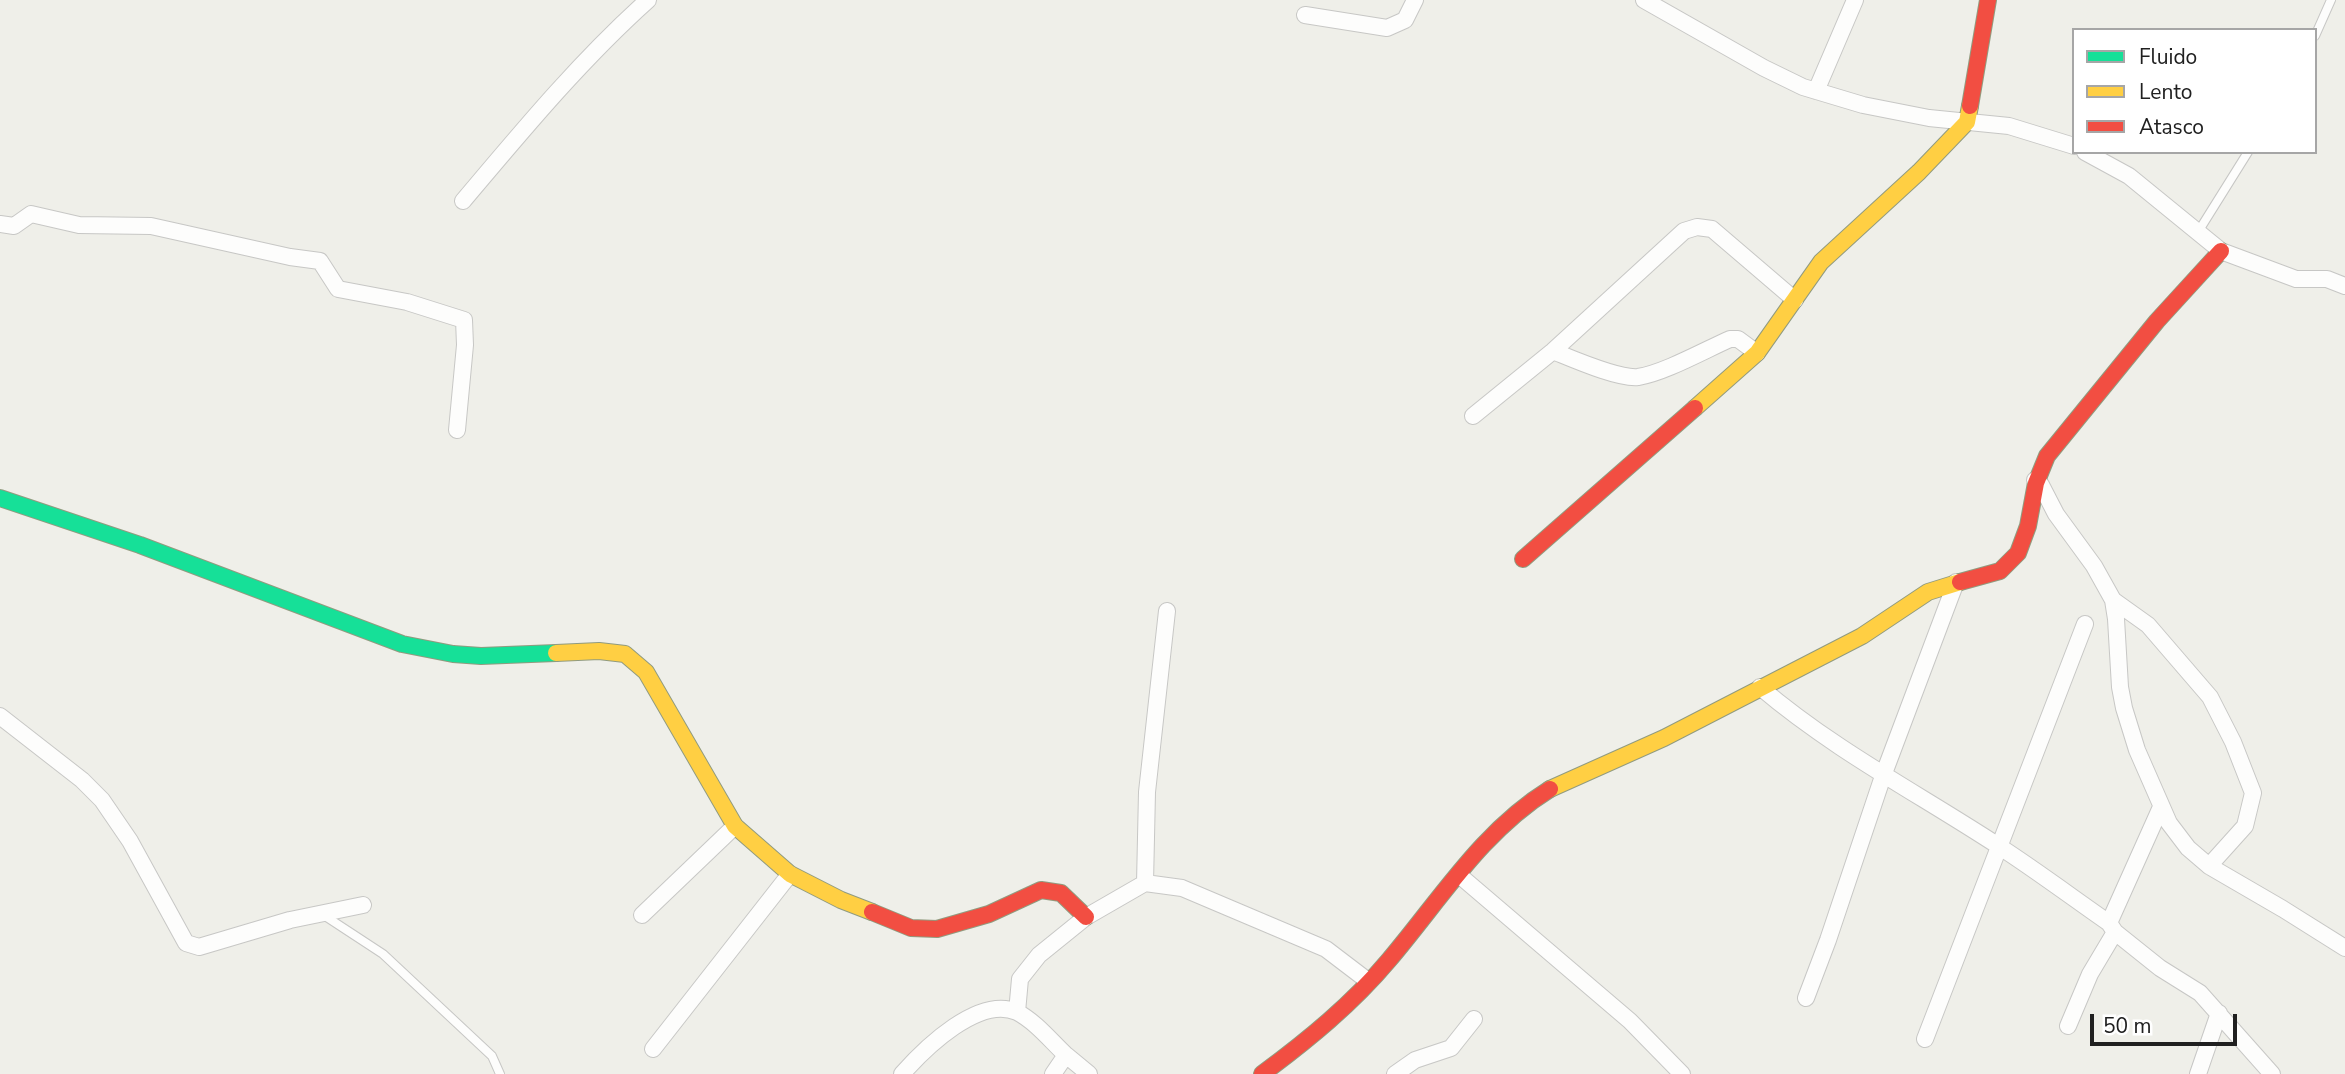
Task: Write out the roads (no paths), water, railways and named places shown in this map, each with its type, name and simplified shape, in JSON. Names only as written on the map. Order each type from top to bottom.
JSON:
[{"type":"street","points":[[463,201],[548,100],[607,38],[648,0]]},
{"type":"street","points":[[1305,15],[1387,28],[1405,20],[1415,0]]},
{"type":"street","points":[[1644,0],[1764,68],[1816,91],[1929,118],[2009,126],[2072,145]]},
{"type":"street","points":[[1816,91],[1855,0]]},
{"type":"street","points":[[1523,559],[1757,353],[1821,262],[1919,172],[1967,122],[1988,0]]},
{"type":"street","points":[[2089,154],[2129,176],[2221,251],[2296,279],[2327,279],[2345,286]]},
{"type":"street","points":[[0,224],[14,226],[31,214],[79,225],[151,226],[290,257],[320,261],[338,289],[407,302],[464,320],[465,345],[457,430]]},
{"type":"street","points":[[1473,416],[1553,351],[1684,230],[1697,227],[1712,229],[1794,300]]},
{"type":"street","points":[[1262,1074],[1330,1021],[1387,962],[1484,845],[1526,804],[1546,791],[1662,739],[1864,635],[1929,592],[1956,582],[1994,574],[2014,558],[2025,539],[2035,480],[2046,457],[2159,320],[2221,251]]},
{"type":"street","points":[[1553,351],[1590,367],[1636,377],[1661,370],[1730,339],[1738,340],[1757,353]]},
{"type":"street","points":[[2035,480],[2041,485],[2056,514],[2094,566],[2113,600],[2124,708],[2137,750],[2161,807],[2179,837],[2209,866],[2345,948]]},
{"type":"street","points":[[0,498],[139,545],[402,645],[481,656],[599,651],[625,654],[646,672],[735,826],[790,874],[841,900],[911,928],[937,929],[989,914],[1041,890],[1061,893],[1086,917]]},
{"type":"street","points":[[1806,998],[1956,582]]},
{"type":"street","points":[[2113,600],[2148,625],[2210,697],[2233,742],[2253,793],[2245,826],[2209,866]]},
{"type":"street","points":[[1146,883],[1147,792],[1167,611]]},
{"type":"street","points":[[1925,1039],[2085,624]]},
{"type":"street","points":[[1760,687],[1794,716],[1884,776],[2000,846],[2112,928],[2160,968],[2200,993],[2272,1074]]},
{"type":"street","points":[[0,716],[82,780],[102,800],[130,841],[186,943],[199,947],[290,920],[363,905]]},
{"type":"street","points":[[2068,1026],[2112,928],[2161,807]]},
{"type":"street","points":[[642,915],[735,826]]},
{"type":"street","points":[[653,1049],[790,874]]},
{"type":"street","points":[[1459,875],[1630,1021],[1682,1074]]},
{"type":"street","points":[[1017,1013],[1020,979],[1039,955],[1086,917],[1146,883],[1182,888],[1326,949],[1368,981]]},
{"type":"street","points":[[908,1068],[944,1034],[973,1015],[1003,1008],[1032,1022],[1089,1074]]},
{"type":"street","points":[[2198,1074],[2219,1013]]},
{"type":"street","points":[[1395,1074],[1415,1060],[1451,1048],[1475,1018]]},
{"type":"street","points":[[1053,1074],[1066,1055]]},
{"type":"lane","points":[[2317,32],[2332,0]]},
{"type":"lane","points":[[2198,232],[2247,154]]},
{"type":"lane","points":[[321,914],[383,954],[492,1056],[500,1074]]},
{"type":"lane","points":[[891,1074],[908,1068]]}]
